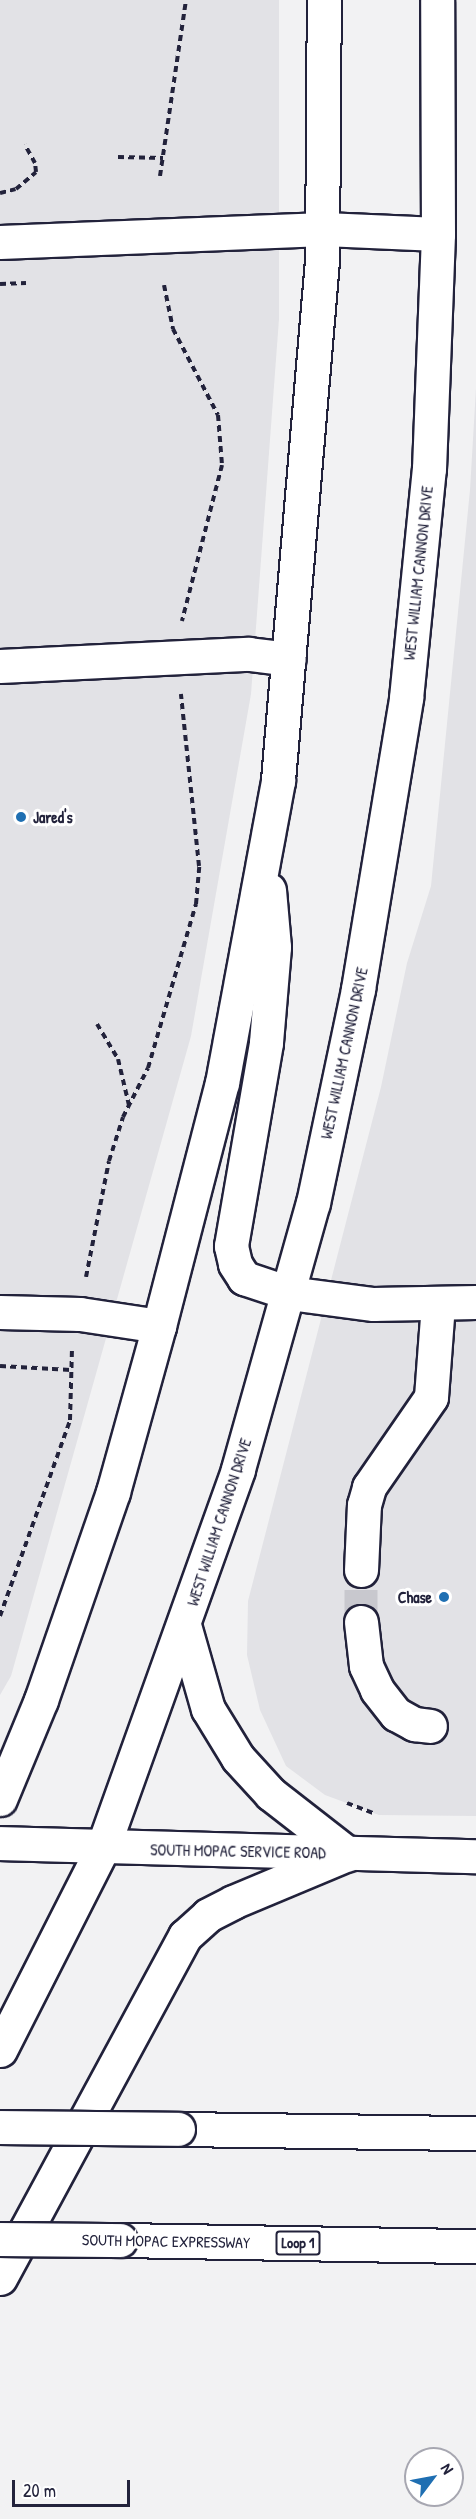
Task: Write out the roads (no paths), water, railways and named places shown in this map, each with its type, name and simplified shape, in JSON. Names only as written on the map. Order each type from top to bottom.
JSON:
[{"type":"main road","points":[[0,1799],[41,1700],[113,1492],[159,1326],[222,1083],[278,780],[324,229],[324,0]]},
{"type":"main road","name":"WEST WILLIAM CANNON DRIVE","points":[[0,2050],[103,1847],[238,1469],[313,1203],[358,988],[406,698],[429,469],[438,234],[437,0]]},
{"type":"main road","points":[[0,242],[324,229],[438,234]]},
{"type":"main road","points":[[0,666],[249,654],[289,659]]},
{"type":"main road","points":[[265,850],[274,947],[266,1043],[231,1246],[235,1264],[244,1278],[289,1293],[373,1304],[476,1302]]},
{"type":"main road","points":[[361,1570],[364,1505],[369,1487],[431,1397],[438,1304]]},
{"type":"main road","points":[[0,1312],[80,1314],[159,1326]]},
{"type":"main road","points":[[361,1622],[366,1666],[377,1690],[396,1714],[414,1724],[430,1726]]},
{"type":"main road","points":[[0,2278],[185,1936],[208,1916],[233,1902],[348,1854],[271,1794],[238,1758],[208,1709],[184,1625]]},
{"type":"main road","name":"SOUTH MOPAC SERVICE ROAD","points":[[0,1843],[476,1856]]},
{"type":"main road","points":[[0,2127],[476,2133]]},
{"type":"main road","name":"SOUTH MOPAC EXPRESSWAY","points":[[0,2239],[476,2246]]},
{"type":"tunnel","points":[[361,1570],[361,1622]]},
{"type":"place","name":"Jared's","points":[[21,817]]},
{"type":"place","name":"Chase","points":[[444,1597]]}]
